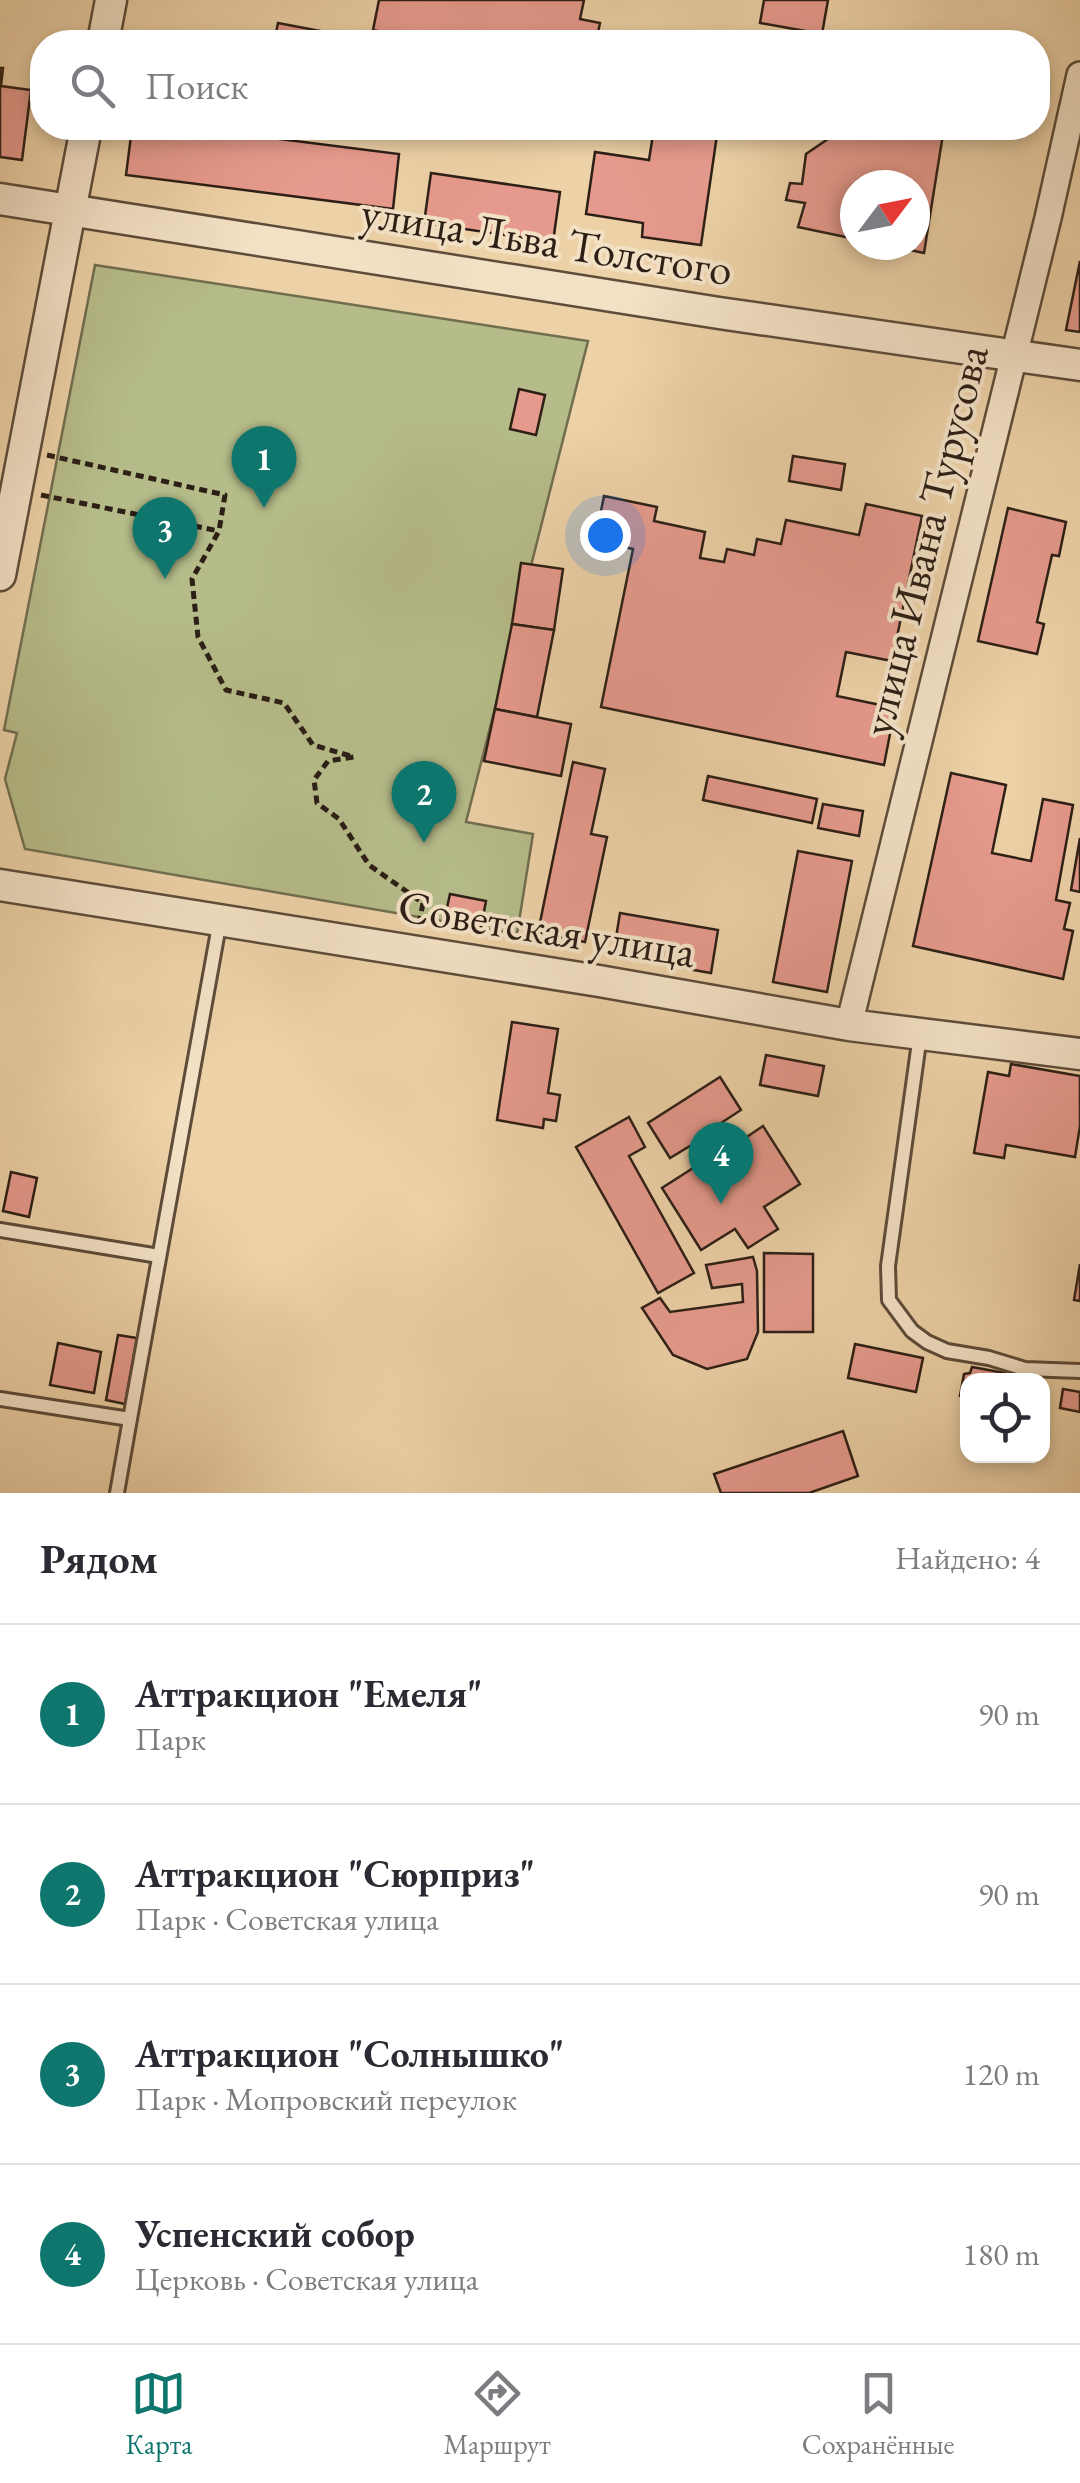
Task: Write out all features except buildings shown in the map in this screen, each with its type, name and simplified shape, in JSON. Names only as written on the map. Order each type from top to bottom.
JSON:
[{"type":"street","points":[[105,30],[111,0]]},
{"type":"street","name":"улица Ивана Турусова","points":[[849,1025],[1080,75]]},
{"type":"street","points":[[0,575],[84,140]]},
{"type":"street","name":"улица Льва Толстого","points":[[0,198],[699,310],[1080,365]]},
{"type":"street","name":"Советская улица","points":[[0,885],[849,1025],[1080,1054]]},
{"type":"lane","points":[[117,1493],[220,920]]},
{"type":"lane","points":[[920,1034],[888,1266],[890,1300],[912,1331],[947,1351],[1025,1369],[1080,1371]]},
{"type":"lane","points":[[0,1230],[159,1256]]},
{"type":"lane","points":[[0,1399],[130,1418]]},
{"type":"path","points":[[24,450],[226,494],[219,532],[192,579],[198,637],[226,690],[284,702],[313,745],[354,757],[328,761],[314,780],[317,803],[339,818],[369,865],[423,902],[415,952]]},
{"type":"path","points":[[16,490],[219,532]]},
{"type":"green space","points":[[95,265],[588,341],[466,822],[533,834],[517,934],[25,849],[5,779],[17,733],[4,730]]},
{"type":"place","name":"Аттракцион \"Емеля\"","points":[[264,508]]},
{"type":"place","name":"Аттракцион \"Солнышко\"","points":[[165,579]]},
{"type":"place","name":"Аттракцион \"Сюрприз\"","points":[[424,843]]},
{"type":"place","name":"Успенский собор","points":[[721,1204]]}]
